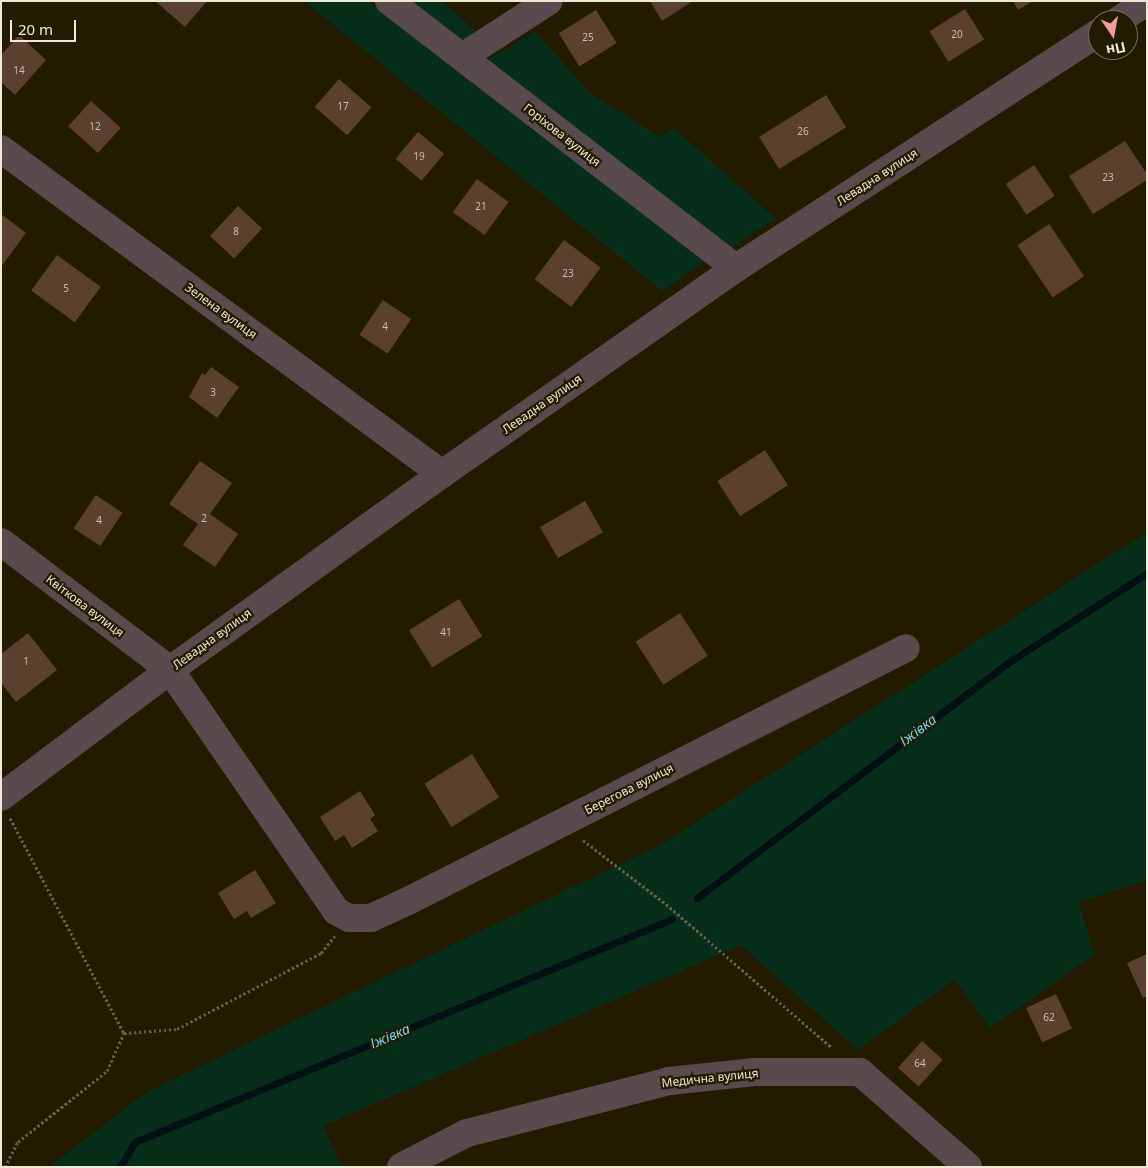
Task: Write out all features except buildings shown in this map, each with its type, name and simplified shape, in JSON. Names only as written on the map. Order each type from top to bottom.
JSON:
[{"type":"street","name":"Горіхова вулиця","points":[[389,1],[736,268]]},
{"type":"street","points":[[462,57],[549,1]]},
{"type":"street","points":[[1135,10],[1147,2]]},
{"type":"street","name":"Левадна вулиця","points":[[4,804],[170,670],[442,474],[736,268],[1088,40]]},
{"type":"street","name":"Зелена вулиця","points":[[1,149],[442,474]]},
{"type":"street","name":"Квіткова вулиця","points":[[1,542],[170,670],[336,911],[349,918]]},
{"type":"street","name":"Берегова вулиця","points":[[349,918],[379,914],[562,824],[906,648]]},
{"type":"street","name":"Медична вулиця","points":[[401,1167],[467,1133],[669,1081],[755,1072],[860,1072]]},
{"type":"street","points":[[860,1072],[968,1167]]},
{"type":"path","points":[[4,804],[124,1033]]},
{"type":"path","points":[[562,824],[666,904],[860,1072]]},
{"type":"path","points":[[124,1033],[177,1029],[321,954],[349,918]]},
{"type":"path","points":[[5,1167],[18,1142],[107,1071],[124,1033]]},
{"type":"green space","points":[[304,1],[368,1],[705,261],[662,291]]},
{"type":"green space","points":[[406,1],[442,1],[477,32],[460,43]]},
{"type":"green space","points":[[535,31],[590,93],[660,137],[674,128],[776,219],[729,249],[484,63]]},
{"type":"green space","points":[[1147,532],[1147,880],[1079,902],[1094,955],[990,1028],[955,979],[858,1050],[741,945],[323,1126],[342,1167],[49,1167],[147,1092],[662,844]]},
{"type":"waterway","name":"Іжівка","points":[[697,898],[1006,664],[1147,573]]},
{"type":"waterway","name":"Іжівка","points":[[120,1167],[135,1142],[672,919]]}]
